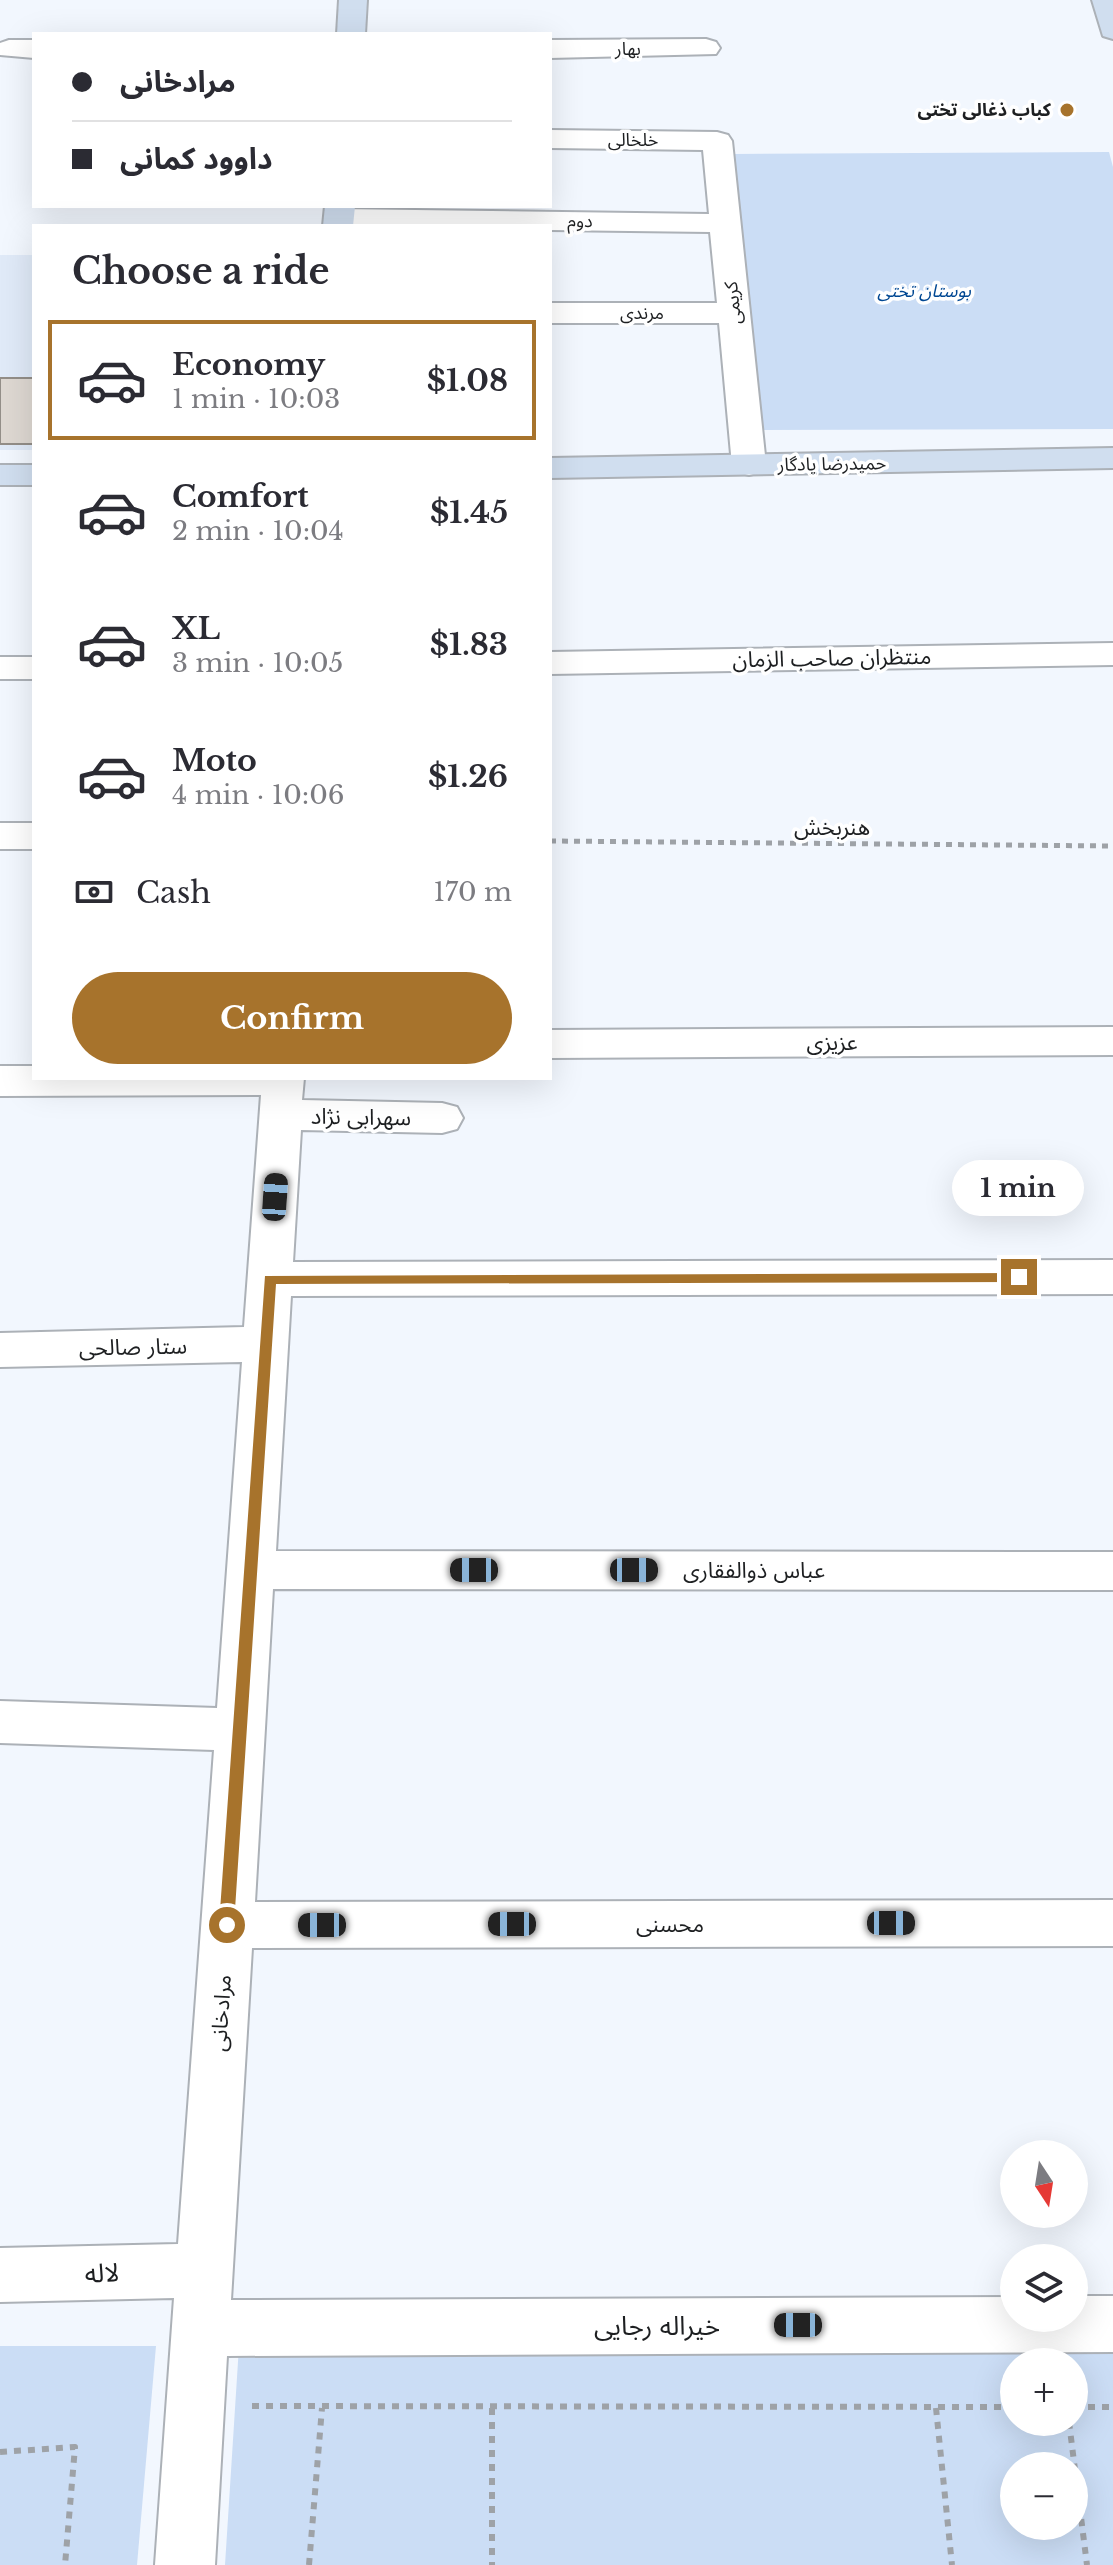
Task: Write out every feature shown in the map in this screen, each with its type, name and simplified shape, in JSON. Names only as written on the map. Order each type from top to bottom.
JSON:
[{"type":"street","points":[[351,32],[353,0]]},
{"type":"street","points":[[1106,0],[1113,30]]},
{"type":"street","name":"بهار","points":[[552,49],[706,48]]},
{"type":"street","name":"خلخالی","points":[[552,139],[717,141]]},
{"type":"street","name":"کریمی","points":[[717,141],[749,465]]},
{"type":"street","name":"دوم","points":[[339,217],[725,223]]},
{"type":"street","name":"مرندی","points":[[552,313],[734,313]]},
{"type":"street","name":"حمیدرضا یادگار","points":[[552,468],[1113,458]]},
{"type":"street","points":[[0,475],[32,475]]},
{"type":"street","name":"منتظران صاحب الزمان","points":[[552,663],[1113,654]]},
{"type":"street","points":[[0,668],[32,668]]},
{"type":"street","points":[[0,836],[32,836]]},
{"type":"street","name":"عزیزی","points":[[552,1044],[1113,1041]]},
{"type":"street","name":"سهرابی نژاد","points":[[0,1081],[282,1091],[442,1118]]},
{"type":"street","name":"مرادخانی","points":[[185,2565],[282,1091]]},
{"type":"street","points":[[269,1279],[1113,1277]]},
{"type":"street","name":"ستار صالحی","points":[[0,1350],[265,1344]]},
{"type":"street","name":"عباس ذوالفقاری","points":[[250,1570],[1113,1571]]},
{"type":"street","points":[[0,1722],[240,1730]]},
{"type":"street","name":"محسنی","points":[[227,1925],[1113,1923]]},
{"type":"street","name":"لاله","points":[[0,2275],[205,2270]]},
{"type":"street","name":"خیراله رجایی","points":[[201,2328],[1113,2324]]},
{"type":"path","name":"هنربخش","points":[[552,841],[1113,846]]},
{"type":"path","points":[[196,2405],[322,2408],[1000,2407]]},
{"type":"path","points":[[1088,2407],[1113,2407]]},
{"type":"path","points":[[309,2565],[322,2408]]},
{"type":"path","points":[[492,2408],[492,2565]]},
{"type":"path","points":[[936,2408],[952,2565]]},
{"type":"path","points":[[1071,2436],[1087,2565]]},
{"type":"path","points":[[0,2452],[75,2447],[65,2565]]},
{"type":"shaded area","points":[[0,255],[32,255],[32,450],[0,450]]},
{"type":"green space","name":"بوستان تختی","points":[[1109,152],[1113,167],[1113,429],[758,430],[734,154]]},
{"type":"green space","points":[[1113,2342],[1113,2565],[225,2565],[239,2346]]},
{"type":"green space","points":[[0,2346],[156,2346],[137,2565],[0,2565]]},
{"type":"building","points":[[0,378],[32,378],[32,444],[0,444]]},
{"type":"place","name":"کباب ذغالی تختی","points":[[1067,110]]},
{"type":"route","points":[[227,1925],[269,1279],[1019,1277]]}]
